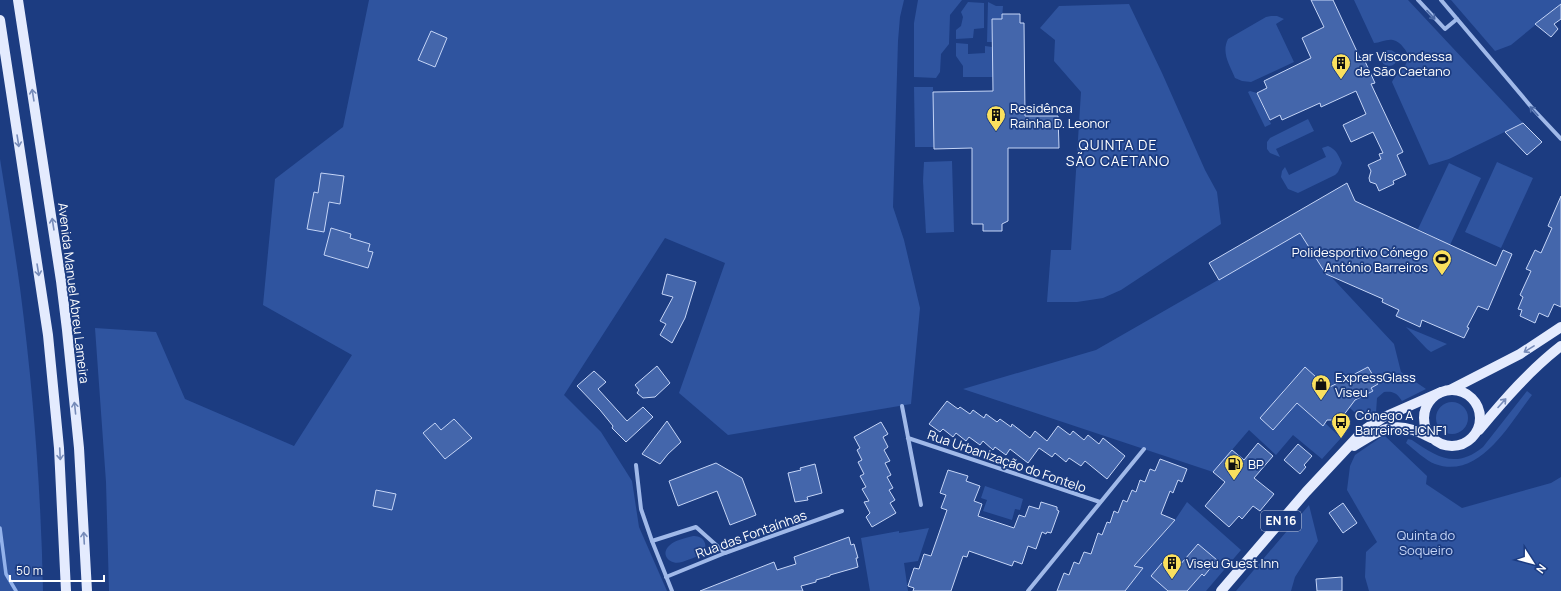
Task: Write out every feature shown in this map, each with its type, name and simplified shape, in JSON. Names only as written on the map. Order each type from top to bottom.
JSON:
[{"type":"main road","name":"Avenida Manuel Abreu Lameira","points":[[18,0],[65,309],[79,448],[87,591]]},
{"type":"main road","points":[[0,20],[48,335],[59,448],[66,591]]},
{"type":"main road","name":"EN 16","points":[[1437,442],[1430,436],[1424,421],[1428,404],[1433,398],[1520,354],[1561,327]]},
{"type":"main road","name":"EN 16","points":[[1344,452],[1371,436],[1389,428],[1405,427],[1412,428],[1437,442],[1450,446],[1458,446],[1471,439],[1518,385],[1536,367],[1561,346]]},
{"type":"main road","points":[[1445,391],[1459,391],[1466,394],[1477,404],[1480,419],[1476,433]]},
{"type":"main road","name":"EN 16","points":[[1221,591],[1306,492],[1363,431],[1377,421],[1402,408],[1445,391]]},
{"type":"street","points":[[1418,0],[1444,29],[1457,19]]},
{"type":"street","points":[[1441,0],[1533,109],[1561,139]]},
{"type":"street","points":[[902,406],[921,505]]},
{"type":"street","name":"Rua Urbanização do Fontelo","points":[[908,438],[1100,502]]},
{"type":"street","points":[[1028,591],[1144,449]]},
{"type":"street","points":[[636,465],[641,509],[672,591]]},
{"type":"street","name":"Rua das Fontaínhas","points":[[666,577],[725,553],[842,511]]},
{"type":"street","points":[[652,541],[696,527],[725,553]]},
{"type":"green space","points":[[369,0],[904,0],[900,17],[898,41],[893,207],[904,240],[920,308],[911,404],[728,435],[679,393],[725,263],[665,238],[564,395],[601,432],[632,481],[639,527],[667,591],[109,591],[106,482],[95,328],[156,332],[185,399],[294,446],[352,355],[263,305],[275,179],[343,127]]},
{"type":"green space","points":[[918,0],[962,0],[950,15],[949,44],[941,54],[940,72],[936,78],[914,77],[914,23]]},
{"type":"green space","points":[[1354,0],[1408,0],[1523,123],[1449,159],[1429,165],[1392,82],[1407,62],[1407,52],[1400,44],[1393,40],[1374,43]]},
{"type":"green space","points":[[1451,0],[1561,0],[1561,4],[1511,45],[1495,51]]},
{"type":"green space","points":[[968,2],[984,3],[984,28],[974,29],[973,38],[956,39],[956,30],[961,26],[963,17],[961,12]]},
{"type":"green space","points":[[988,2],[996,6],[1003,6],[1002,19],[992,19],[992,42],[987,42]]},
{"type":"green space","points":[[1129,4],[1162,73],[1205,170],[1217,192],[1221,224],[1121,290],[1103,298],[1077,302],[1047,302],[1051,250],[1071,250],[1081,92],[1054,61],[1055,40],[1040,28],[1059,6]]},
{"type":"green space","points":[[1277,16],[1284,19],[1276,24],[1294,62],[1251,82],[1242,81],[1235,78],[1225,49],[1228,39],[1266,17]]},
{"type":"green space","points":[[956,43],[968,44],[968,54],[985,53],[985,46],[992,47],[993,77],[963,77],[963,66],[956,56]]},
{"type":"green space","points":[[1389,50],[1395,52],[1397,58],[1395,64],[1389,66],[1383,64],[1381,58],[1383,52]]},
{"type":"green space","points":[[914,87],[933,87],[934,147],[915,147]]},
{"type":"green space","points":[[1250,91],[1257,93],[1271,124],[1265,127],[1248,92]]},
{"type":"green space","points":[[1308,119],[1314,131],[1276,149],[1280,157],[1270,153],[1267,149],[1267,142],[1270,138]]},
{"type":"green space","points":[[1328,146],[1335,151],[1342,163],[1338,172],[1335,175],[1298,193],[1288,189],[1281,177],[1282,171],[1285,167],[1289,175],[1326,157],[1322,148]]},
{"type":"green space","points":[[0,159],[20,288],[29,363],[36,439],[43,591],[0,591]]},
{"type":"green space","points":[[952,161],[954,232],[926,233],[923,181],[924,162]]},
{"type":"green space","points":[[1497,162],[1533,178],[1501,248],[1465,232]]},
{"type":"green space","points":[[1449,163],[1481,178],[1450,245],[1418,229]]},
{"type":"green space","points":[[1300,233],[1322,267],[1394,344],[1401,372],[1426,389],[1402,401],[1394,393],[1384,392],[1377,398],[1376,413],[1363,420],[1305,367],[1283,391],[1323,426],[1325,423],[1341,438],[1322,459],[1293,435],[1276,455],[1249,430],[1213,472],[963,389],[1096,350]]},
{"type":"green space","points":[[1406,327],[1447,344],[1431,352]]},
{"type":"green space","points":[[1527,391],[1532,395],[1503,434],[1479,457],[1466,464],[1451,467],[1435,464],[1424,458],[1406,443],[1408,439],[1412,440],[1429,451],[1446,458],[1463,458],[1473,454],[1483,447]]},
{"type":"green space","points":[[1449,402],[1455,402],[1465,409],[1468,418],[1467,424],[1461,431],[1455,434],[1449,434],[1439,427],[1436,421],[1436,415],[1443,405]]},
{"type":"green space","name":"Quinta do Soqueiro","points":[[1384,435],[1427,476],[1426,484],[1462,508],[1551,483],[1561,477],[1561,591],[1369,591],[1365,577],[1366,552],[1377,542],[1347,490],[1350,466],[1355,455]]},
{"type":"green space","points":[[985,486],[1023,499],[1020,510],[1015,509],[1012,520],[983,511],[987,500],[981,498]]},
{"type":"green space","points":[[1187,502],[1241,550],[1206,591],[1113,591],[1175,520]]},
{"type":"green space","points":[[1309,505],[1318,541],[1295,577],[1291,591],[1236,591]]},
{"type":"green space","points":[[929,528],[918,561],[904,563],[908,591],[870,591],[861,538],[899,531],[899,533]]},
{"type":"green space","points":[[693,536],[699,537],[704,541],[705,549],[702,553],[678,563],[670,561],[667,558],[667,548],[672,543]]},
{"type":"building","name":"Lar Viscondessa de São Caetano","points":[[1311,0],[1333,0],[1360,58],[1363,57],[1375,83],[1371,84],[1403,152],[1397,155],[1406,175],[1393,181],[1394,184],[1379,191],[1376,184],[1370,182],[1369,178],[1371,171],[1368,165],[1381,159],[1379,154],[1383,153],[1373,132],[1351,142],[1343,125],[1366,114],[1356,91],[1321,107],[1320,103],[1282,120],[1280,115],[1270,120],[1257,93],[1267,88],[1264,81],[1311,58],[1302,38],[1324,27]]},
{"type":"building","points":[[1561,4],[1561,19],[1554,24],[1558,29],[1551,37],[1535,24]]},
{"type":"building","name":"Residênca Rainha D. Leonor","points":[[1002,14],[1020,14],[1020,23],[1024,23],[1025,116],[1058,116],[1059,148],[1008,148],[1008,221],[1002,224],[1002,231],[983,231],[983,224],[972,224],[972,148],[934,149],[933,92],[993,91],[992,19],[1002,19]]},
{"type":"building","points":[[431,31],[447,38],[435,67],[418,60]]},
{"type":"building","points":[[1523,123],[1542,142],[1527,155],[1505,132]]},
{"type":"building","points":[[321,173],[344,176],[340,204],[329,202],[324,232],[307,229],[314,192],[318,193]]},
{"type":"building","points":[[1347,183],[1355,201],[1496,266],[1503,250],[1512,254],[1488,310],[1478,306],[1467,327],[1469,328],[1464,338],[1422,320],[1420,327],[1396,316],[1399,310],[1382,302],[1383,299],[1326,274],[1300,233],[1219,280],[1209,263]]},
{"type":"building","points":[[1561,196],[1561,307],[1554,304],[1548,317],[1539,313],[1535,323],[1520,316],[1522,310],[1518,309],[1523,297],[1520,295],[1531,271],[1526,269],[1535,250],[1541,253],[1552,228],[1548,226]]},
{"type":"building","points":[[331,228],[351,234],[350,238],[370,244],[368,251],[373,252],[368,268],[324,255]]},
{"type":"building","points":[[667,274],[696,282],[685,318],[672,343],[660,335],[666,324],[660,321],[673,297],[662,294]]},
{"type":"building","points":[[657,366],[670,383],[655,397],[643,398],[637,393],[639,390],[635,385]]},
{"type":"building","points":[[1305,367],[1328,388],[1368,367],[1378,384],[1371,388],[1373,391],[1355,400],[1340,420],[1327,420],[1323,426],[1297,403],[1273,430],[1260,418]]},
{"type":"building","points":[[594,371],[606,382],[598,389],[627,421],[643,407],[653,417],[626,442],[612,428],[613,426],[600,410],[577,386]]},
{"type":"building","points":[[947,401],[958,409],[960,407],[970,414],[973,410],[984,418],[986,414],[997,422],[1000,419],[1011,427],[1012,424],[1030,438],[1035,431],[1047,441],[1058,426],[1070,435],[1073,431],[1084,440],[1088,435],[1099,444],[1103,438],[1125,456],[1107,479],[1085,461],[1081,466],[1069,458],[1066,462],[1055,453],[1052,457],[1039,448],[1028,463],[1010,449],[1006,455],[995,447],[993,450],[983,441],[980,445],[969,437],[966,441],[956,433],[953,437],[943,429],[940,432],[929,424]]},
{"type":"building","points":[[454,419],[472,438],[445,459],[423,433],[435,423],[441,430]]},
{"type":"building","points":[[667,421],[681,442],[660,464],[642,454]]},
{"type":"building","points":[[881,422],[888,434],[883,437],[888,447],[884,450],[890,461],[885,463],[891,475],[887,477],[893,488],[889,490],[895,500],[890,503],[896,513],[872,527],[866,517],[870,513],[864,502],[869,501],[862,489],[866,487],[860,476],[864,474],[858,462],[862,460],[857,450],[860,448],[854,437]]},
{"type":"building","points":[[1258,443],[1273,456],[1254,478],[1274,494],[1260,511],[1253,506],[1242,519],[1239,516],[1229,527],[1205,506],[1225,482],[1213,472],[1232,450],[1244,460]]},
{"type":"building","points":[[1298,444],[1312,456],[1304,465],[1306,467],[1300,474],[1284,460]]},
{"type":"building","points":[[1160,459],[1187,469],[1182,482],[1178,480],[1173,493],[1170,491],[1161,514],[1175,520],[1134,566],[1143,568],[1125,591],[1057,591],[1064,573],[1069,575],[1074,562],[1079,564],[1084,552],[1091,554],[1098,533],[1102,535],[1107,522],[1110,523],[1114,511],[1118,513],[1123,500],[1127,502],[1132,490],[1136,492],[1140,480],[1145,482],[1150,469],[1155,471]]},
{"type":"building","points":[[716,463],[742,478],[756,515],[730,525],[717,491],[678,506],[669,481]]},
{"type":"building","points":[[815,464],[822,493],[807,497],[808,500],[795,502],[788,473],[801,470],[800,468]]},
{"type":"building","points":[[948,470],[968,476],[966,481],[980,486],[974,501],[982,504],[978,516],[1014,528],[1019,515],[1025,517],[1029,506],[1039,509],[1041,502],[1057,507],[1057,510],[1059,511],[1051,533],[1047,532],[1046,534],[1042,532],[1036,549],[1028,546],[1022,564],[1014,561],[1012,566],[969,551],[967,557],[963,556],[951,591],[913,591],[914,588],[908,586],[914,568],[919,569],[924,554],[931,556],[947,510],[941,508],[946,495],[940,493]]},
{"type":"building","points":[[376,490],[396,494],[392,510],[373,506]]},
{"type":"building","points":[[1343,503],[1357,523],[1343,533],[1329,513]]},
{"type":"building","points":[[849,537],[851,545],[854,544],[858,558],[856,558],[858,567],[830,575],[816,580],[816,582],[801,586],[803,591],[700,591],[774,562],[777,570],[796,564],[794,557]]},
{"type":"building","points":[[1198,544],[1217,560],[1204,576],[1202,574],[1187,591],[1168,591],[1151,576],[1162,563],[1173,573]]},
{"type":"building","points":[[1342,577],[1342,591],[1317,591],[1316,579]]},
{"type":"waterway","points":[[0,528],[6,574],[16,591]]},
{"type":"place","name":"Lar Viscondessa de São Caetano","points":[[1341,80]]},
{"type":"place","name":"Residênca Rainha D. Leonor","points":[[996,132]]},
{"type":"place","name":"Polidesportivo Cónego António Barreiros","points":[[1442,276]]},
{"type":"place","name":"ExpressGlass Viseu","points":[[1321,401]]},
{"type":"place","name":"Cónego A Barreiros-ICNF1","points":[[1341,439]]},
{"type":"place","name":"BP","points":[[1234,481]]},
{"type":"place","name":"Viseu Guest Inn","points":[[1172,580]]},
{"type":"district","name":"QUINTA DE SÃO CAETANO","points":[[1118,154]]}]
